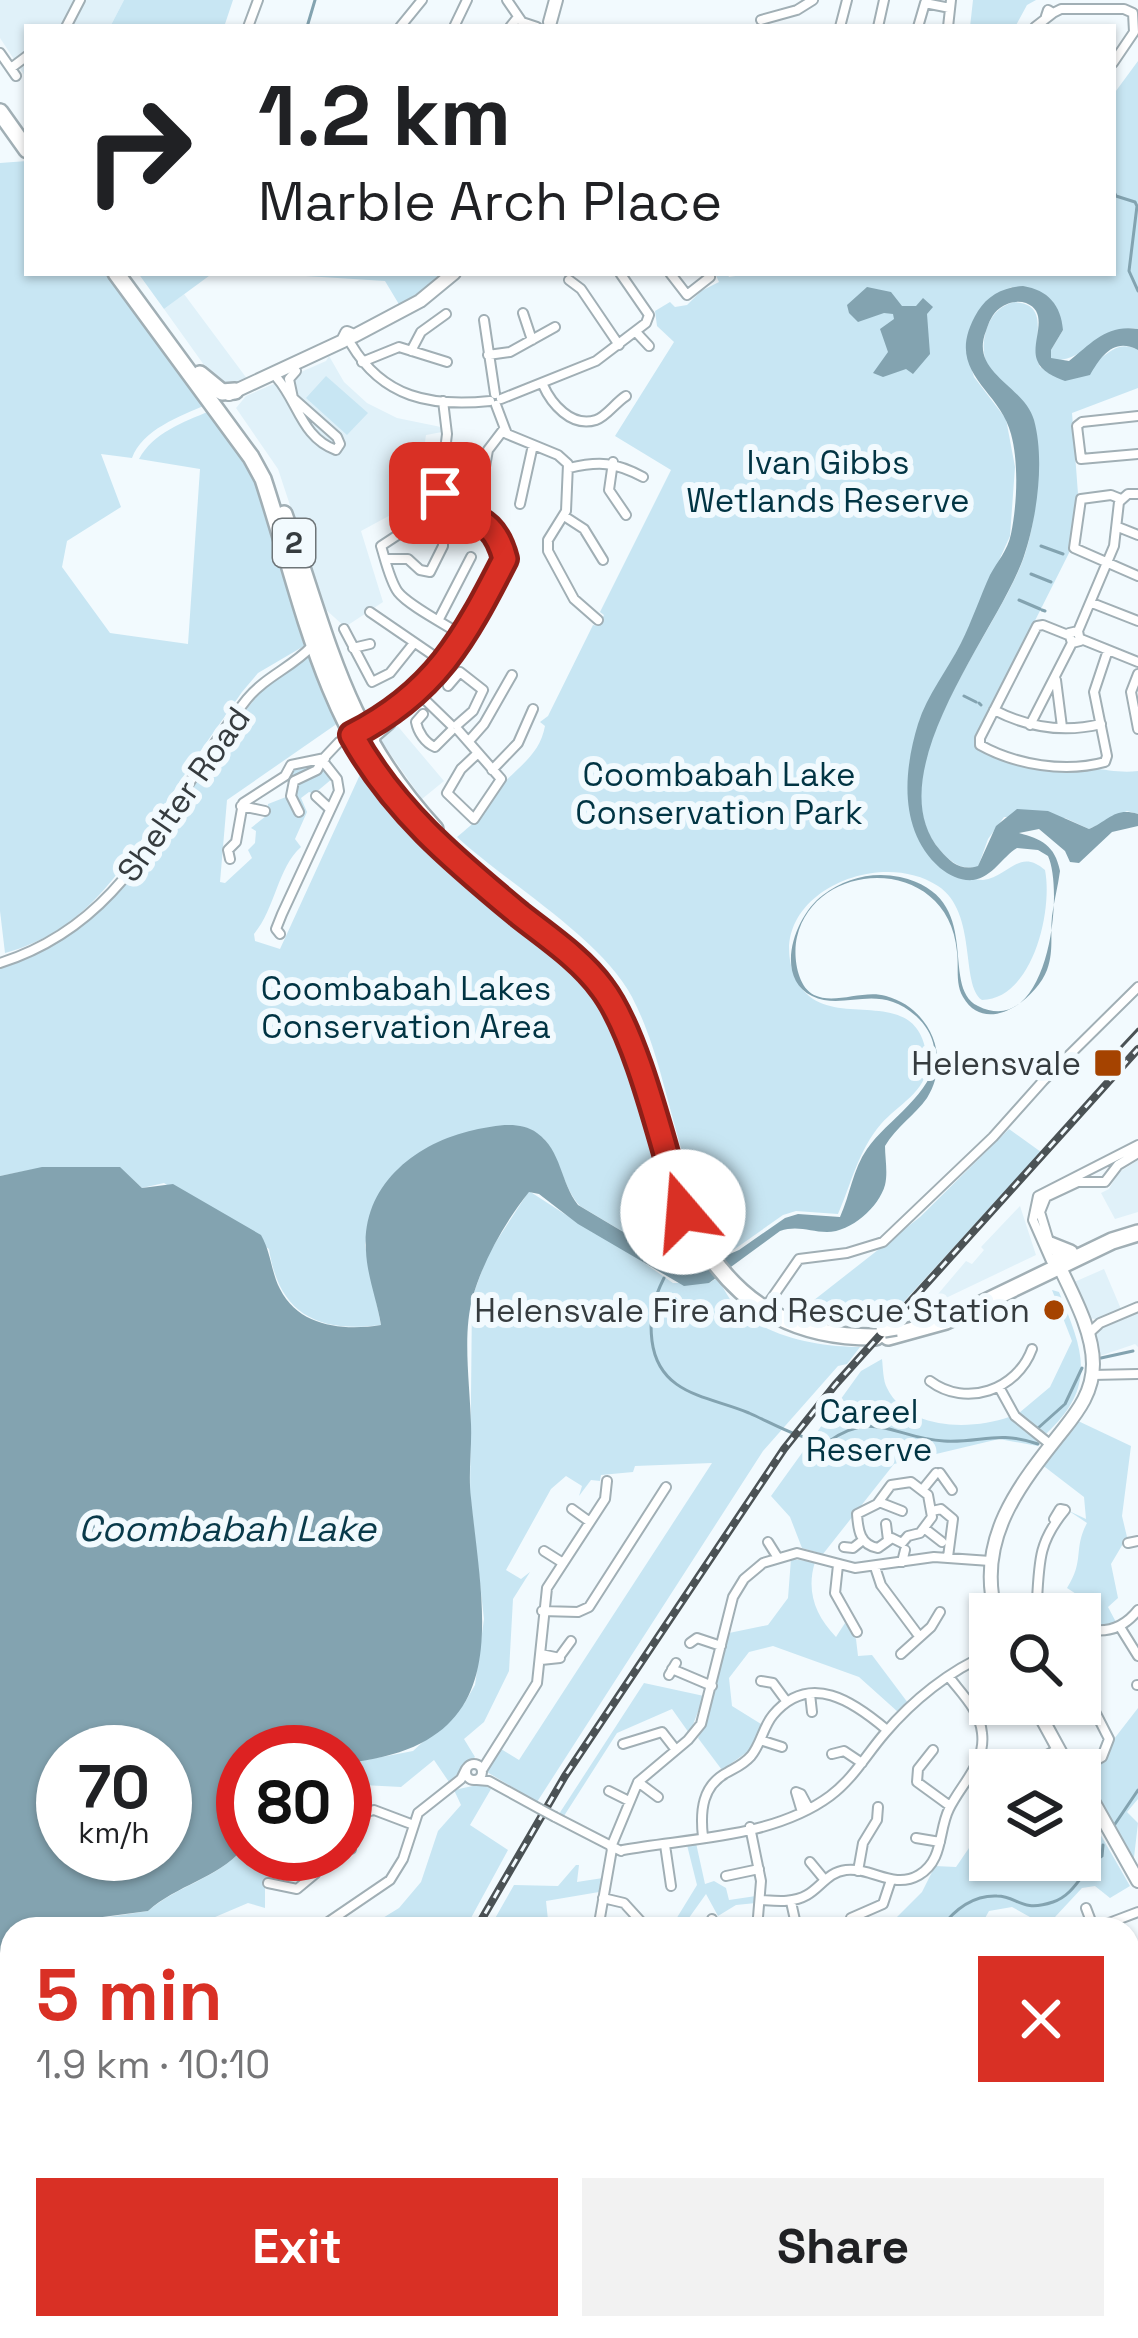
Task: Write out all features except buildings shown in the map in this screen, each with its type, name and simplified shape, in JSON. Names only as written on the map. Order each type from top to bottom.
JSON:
[{"type":"highway","points":[[0,99],[24,133]]},
{"type":"highway","points":[[0,112],[24,146]]},
{"type":"highway","name":"2","points":[[119,276],[198,372],[263,479],[313,640],[328,666]]},
{"type":"highway","name":"2","points":[[128,276],[236,424],[276,490],[344,731],[360,736]]},
{"type":"highway","points":[[198,372],[218,390],[245,389]]},
{"type":"highway","points":[[236,424],[231,404],[245,389]]},
{"type":"highway","points":[[328,666],[360,720],[354,748],[398,804],[581,953],[616,993],[636,1036],[689,1204],[714,1257],[767,1305],[820,1327],[886,1332],[941,1315],[1138,1230]]},
{"type":"highway","points":[[360,736],[455,854]]},
{"type":"main road","points":[[217,402],[350,340],[420,301],[450,276]]},
{"type":"main road","points":[[991,1593],[988,1561],[1008,1504],[1049,1443],[1080,1408],[1090,1372],[1088,1334],[1055,1264]]},
{"type":"main road","points":[[1055,1264],[1090,1372]]},
{"type":"main road","points":[[1047,1725],[1058,1749]]},
{"type":"main road","points":[[1101,1816],[1138,1881]]},
{"type":"main road","points":[[1101,1826],[1138,1891]]},
{"type":"street","points":[[402,24],[422,0]]},
{"type":"street","points":[[507,0],[518,17],[542,24]]},
{"type":"street","points":[[761,20],[813,0]]},
{"type":"street","points":[[919,24],[926,2],[950,4]]},
{"type":"street","points":[[1049,14],[1061,9],[1128,10],[1135,18],[1134,32],[1117,49]]},
{"type":"street","points":[[786,14],[789,24]]},
{"type":"street","points":[[512,24],[518,17]]},
{"type":"street","points":[[0,52],[13,72],[24,59]]},
{"type":"street","points":[[350,340],[362,362],[388,387],[443,401],[496,400],[596,361],[636,332],[649,314],[622,276]]},
{"type":"street","points":[[672,276],[687,296],[710,277]]},
{"type":"street","points":[[569,280],[620,346]]},
{"type":"street","points":[[523,313],[532,340]]},
{"type":"street","points":[[410,351],[421,332],[446,314]]},
{"type":"street","points":[[484,320],[504,429],[564,458],[568,468],[564,516],[548,540],[548,551],[580,607],[598,620]]},
{"type":"street","points":[[488,355],[510,352],[555,327]]},
{"type":"street","points":[[636,332],[649,346]]},
{"type":"street","points":[[362,362],[399,347],[447,362]]},
{"type":"street","points":[[281,374],[296,400],[338,437],[337,449],[328,448],[304,425],[281,374]]},
{"type":"street","points":[[543,385],[556,409],[584,420],[598,420],[626,396]]},
{"type":"street","points":[[442,475],[447,434],[443,401]]},
{"type":"street","points":[[1138,416],[1077,426],[1082,459],[1138,454]]},
{"type":"street","points":[[484,478],[488,450],[504,429]]},
{"type":"street","points":[[520,504],[533,445]]},
{"type":"street","points":[[568,468],[613,462],[643,477]]},
{"type":"street","points":[[613,462],[610,490],[626,515]]},
{"type":"street","points":[[230,859],[228,850],[236,842],[242,806],[285,776],[288,766],[319,761],[407,703],[461,639],[505,553],[489,524],[447,502],[441,487]]},
{"type":"street","points":[[1138,494],[1079,502],[1074,550],[1138,576]]},
{"type":"street","points":[[1030,725],[1093,601],[1118,527],[1121,499]]},
{"type":"street","points":[[564,516],[584,529],[603,560]]},
{"type":"street","points":[[386,560],[408,559],[430,572],[444,540],[427,525],[416,523],[382,543],[386,560],[399,592],[461,639]]},
{"type":"street","points":[[1118,527],[1138,536]]},
{"type":"street","points":[[439,619],[471,557]]},
{"type":"street","points":[[1093,601],[1138,619]]},
{"type":"street","points":[[370,612],[444,662]]},
{"type":"street","points":[[1108,650],[1094,688],[1107,758],[1103,763],[1020,763],[979,742],[1037,626],[1075,637],[1108,650],[1138,662]]},
{"type":"street","points":[[344,629],[368,679],[378,681],[390,674],[414,643]]},
{"type":"street","name":"Shelter Road","points":[[0,963],[56,940],[101,906],[140,860],[248,698],[310,649],[313,640]]},
{"type":"street","points":[[353,648],[370,644]]},
{"type":"street","points":[[301,655],[328,666]]},
{"type":"street","points":[[428,757],[473,711],[483,689],[460,672],[448,686]]},
{"type":"street","points":[[1057,672],[1055,691],[1063,727]]},
{"type":"street","points":[[1138,674],[1131,692],[1138,728]]},
{"type":"street","points":[[469,741],[512,675]]},
{"type":"street","points":[[418,693],[469,741],[501,779],[474,818],[447,793],[460,769],[477,754]]},
{"type":"street","points":[[994,710],[1030,725],[1100,724]]},
{"type":"street","points":[[492,770],[518,743],[533,712]]},
{"type":"street","points":[[423,714],[417,728],[435,747]]},
{"type":"street","points":[[280,934],[276,929],[281,914],[340,785],[319,761]]},
{"type":"street","points":[[299,812],[291,796],[294,781],[317,770],[319,761]]},
{"type":"street","points":[[316,796],[330,809]]},
{"type":"street","points":[[242,806],[265,811]]},
{"type":"street","points":[[767,1305],[799,1259],[865,1250],[883,1242],[1138,987]]},
{"type":"street","points":[[1055,1264],[1034,1220],[1036,1200],[1045,1190],[1138,1149]]},
{"type":"street","points":[[1055,1264],[1040,1216],[1042,1203],[1072,1184],[1103,1184],[1138,1149]]},
{"type":"street","points":[[1104,1163],[1111,1173]]},
{"type":"street","points":[[1090,1169],[1093,1181]]},
{"type":"street","points":[[1088,1334],[1100,1323],[1138,1307]]},
{"type":"street","points":[[1082,1320],[1100,1323]]},
{"type":"street","points":[[930,1381],[956,1393],[999,1387],[1023,1368],[1031,1349]]},
{"type":"street","points":[[1090,1372],[1138,1372]]},
{"type":"street","points":[[999,1387],[1015,1416],[1049,1443]]},
{"type":"street","points":[[923,1490],[938,1469],[952,1490]]},
{"type":"street","points":[[336,1917],[390,1880],[403,1859],[411,1824],[427,1802],[478,1774],[535,1688],[547,1588],[605,1499],[607,1480]]},
{"type":"street","points":[[888,1540],[873,1548],[863,1540],[857,1514],[882,1500],[891,1485],[911,1482],[923,1490],[932,1511],[924,1528],[903,1547],[902,1562]]},
{"type":"street","points":[[542,1611],[587,1609],[666,1487]]},
{"type":"street","points":[[882,1500],[902,1511]]},
{"type":"street","points":[[572,1509],[590,1522]]},
{"type":"street","points":[[932,1511],[941,1509],[953,1519],[948,1557]]},
{"type":"street","points":[[1038,1593],[1041,1555],[1054,1519]]},
{"type":"street","points":[[886,1524],[888,1540]]},
{"type":"street","points":[[924,1528],[942,1542]]},
{"type":"street","points":[[844,1547],[853,1548],[863,1540]]},
{"type":"street","points":[[888,1540],[914,1559]]},
{"type":"street","points":[[768,1542],[778,1558]]},
{"type":"street","points":[[544,1551],[563,1563]]},
{"type":"street","points":[[600,1917],[629,1801],[638,1782],[700,1724],[740,1584],[755,1568],[778,1558],[808,1554],[838,1565],[875,1568],[914,1559],[988,1561]]},
{"type":"street","points":[[1041,1555],[1056,1559]]},
{"type":"street","points":[[838,1565],[835,1593],[857,1632]]},
{"type":"street","points":[[875,1568],[880,1585],[919,1636]]},
{"type":"street","points":[[1101,1632],[1120,1627],[1138,1610]]},
{"type":"street","points":[[901,1654],[931,1628],[940,1612]]},
{"type":"street","points":[[1120,1627],[1138,1655]]},
{"type":"street","points":[[690,1643],[700,1639],[721,1646]]},
{"type":"street","points":[[541,1657],[560,1656],[571,1641]]},
{"type":"street","points":[[478,1774],[539,1809],[618,1844],[665,1844],[750,1827],[806,1811],[843,1786],[908,1710],[969,1668]]},
{"type":"street","points":[[672,1669],[712,1685]]},
{"type":"street","points":[[951,1679],[975,1712],[982,1730],[981,1749]]},
{"type":"street","points":[[761,1681],[773,1683],[788,1702]]},
{"type":"street","points":[[703,1837],[707,1791],[739,1766],[770,1718],[788,1702],[810,1694],[846,1698],[887,1730]]},
{"type":"street","points":[[810,1694],[812,1712]]},
{"type":"street","points":[[1101,1723],[1109,1739],[1101,1758]]},
{"type":"street","points":[[982,1730],[994,1729]]},
{"type":"street","points":[[622,1744],[662,1732],[676,1750]]},
{"type":"street","points":[[760,1740],[782,1747]]},
{"type":"street","points":[[932,1750],[918,1769],[916,1782],[950,1806]]},
{"type":"street","points":[[832,1754],[844,1751],[863,1763]]},
{"type":"street","points":[[739,1766],[747,1779]]},
{"type":"street","points":[[761,1900],[791,1901],[840,1871],[891,1880],[911,1879],[924,1872],[936,1857],[950,1806],[969,1776]]},
{"type":"street","points":[[638,1782],[658,1797]]},
{"type":"street","points":[[609,1791],[629,1801]]},
{"type":"street","points":[[858,1871],[862,1843],[877,1820],[878,1807]]},
{"type":"street","points":[[372,1811],[411,1824]]},
{"type":"street","points":[[750,1827],[759,1869],[759,1917]]},
{"type":"street","points":[[916,1838],[940,1842]]},
{"type":"street","points":[[665,1844],[671,1886]]},
{"type":"street","points":[[810,1862],[824,1879]]},
{"type":"street","points":[[725,1876],[759,1869]]},
{"type":"street","points":[[853,1917],[883,1904],[891,1880]]},
{"type":"street","points":[[268,1883],[297,1888],[306,1881]]},
{"type":"street","points":[[603,1898],[624,1903],[637,1917]]},
{"type":"street","points":[[791,1901],[794,1917]]},
{"type":"street","points":[[1086,1908],[1089,1917]]},
{"type":"shaded area","points":[[0,0],[124,0],[112,24],[24,24],[24,74],[0,38]]},
{"type":"shaded area","points":[[184,294],[248,380],[232,388],[219,386],[164,309]]},
{"type":"shaded area","points":[[329,356],[344,382],[367,403],[397,418],[441,427],[442,432],[426,435],[421,471],[435,478],[435,491],[361,531],[383,602],[345,627],[324,608],[278,469],[236,408],[246,396]]},
{"type":"shaded area","points":[[395,723],[444,781],[422,799],[379,738]]},
{"type":"shaded area","points":[[1138,1160],[1138,1212],[1115,1219],[1101,1193],[1118,1173]]},
{"type":"shaded area","points":[[1020,1206],[1036,1255],[927,1307],[966,1261],[972,1264],[984,1250],[981,1247]]},
{"type":"shaded area","points":[[1104,1269],[1121,1309],[1087,1318],[1072,1283]]},
{"type":"shaded area","points":[[1138,1313],[1138,1347],[1135,1344],[1097,1357],[1093,1332]]},
{"type":"green space","points":[[124,0],[233,0],[225,24],[112,24]]},
{"type":"green space","points":[[973,0],[1036,0],[1027,5],[1017,24],[970,24]]},
{"type":"green space","points":[[1138,61],[1138,329],[1113,333],[1072,357],[1051,359],[1063,330],[1011,287],[966,350],[974,377],[1006,419],[1015,467],[1010,536],[964,638],[920,719],[909,765],[915,822],[954,875],[983,880],[1028,861],[1045,870],[1046,907],[1036,950],[1014,985],[1000,996],[982,1000],[971,980],[959,913],[938,886],[914,875],[887,872],[860,875],[813,899],[797,919],[790,942],[792,969],[804,992],[822,1003],[906,1019],[920,1033],[927,1071],[918,1088],[867,1145],[838,1214],[796,1211],[783,1215],[732,1251],[697,1192],[646,1028],[618,975],[576,933],[457,837],[537,747],[545,726],[540,722],[548,716],[593,625],[598,626],[604,615],[600,612],[671,470],[615,436],[674,342],[657,326],[655,311],[670,302],[675,307],[687,305],[719,282],[716,276],[1116,276],[1116,91]]},
{"type":"green space","points":[[24,161],[24,276],[112,276],[206,405],[153,432],[132,458],[101,454],[121,507],[67,541],[62,567],[110,633],[188,644],[200,469],[139,459],[160,435],[210,411],[256,483],[304,646],[258,673],[242,692],[104,890],[61,928],[5,953],[0,911],[0,163]]},
{"type":"green space","points":[[140,276],[209,276],[164,309]]},
{"type":"green space","points":[[306,276],[442,276],[400,306],[385,281]]},
{"type":"green space","points":[[1014,302],[1026,304],[1037,317],[1040,367],[1052,375],[1092,363],[1119,347],[1130,347],[1138,350],[1138,388],[1072,413],[1078,494],[1069,553],[974,742],[1014,763],[1138,771],[1138,814],[1127,811],[1089,829],[1065,818],[1004,817],[988,839],[978,867],[966,867],[952,862],[939,849],[923,817],[922,781],[931,741],[1012,585],[1031,531],[1037,439],[985,358],[988,325]]},
{"type":"green space","points":[[326,376],[368,413],[347,435],[306,398]]},
{"type":"green space","name":"Coombabah Lakes Conservation Area","points":[[308,657],[318,662],[338,723],[227,800],[220,882],[225,883],[252,858],[248,850],[255,843],[256,831],[251,828],[266,816],[268,804],[286,797],[292,768],[321,763],[333,778],[301,798],[307,812],[295,839],[301,847],[287,866],[254,934],[255,941],[280,949],[363,768],[401,814],[470,880],[590,982],[614,1017],[684,1226],[711,1265],[682,1267],[580,1206],[543,1138],[375,1202],[365,1245],[381,1325],[339,1326],[306,1315],[292,1304],[274,1272],[269,1249],[164,1183],[142,1188],[119,1167],[35,1169],[0,1176],[0,967],[41,951],[106,904],[155,844],[250,704],[282,673]]},
{"type":"green space","points":[[1009,1129],[1041,1152],[889,1318],[877,1325],[811,1316],[809,1304],[920,1217]]},
{"type":"green space","points":[[529,1191],[673,1283],[709,1283],[717,1278],[736,1307],[765,1328],[812,1343],[860,1347],[763,1451],[537,1802],[487,1772],[501,1749],[519,1760],[712,1463],[635,1466],[633,1472],[591,1480],[579,1496],[582,1486],[566,1476],[551,1489],[506,1570],[521,1579],[530,1572],[513,1599],[509,1671],[484,1722],[464,1739],[475,1757],[449,1782],[434,1760],[401,1787],[372,1785],[372,1759],[413,1751],[464,1704],[475,1685],[484,1619],[470,1494],[472,1298],[488,1254]]},
{"type":"green space","points":[[1052,1290],[1059,1292],[1067,1313],[1081,1367],[1073,1400],[1046,1434],[1019,1413],[1050,1387],[1072,1341]]},
{"type":"green space","name":"Careel Reserve","points":[[882,1359],[887,1388],[910,1412],[925,1420],[960,1425],[1009,1417],[1038,1446],[999,1439],[894,1464],[823,1554],[802,1548],[790,1517],[771,1496],[861,1371]]},
{"type":"green space","points":[[1076,1420],[1131,1446],[1122,1516],[1127,1537],[1111,1564],[1118,1598],[1108,1607],[1117,1624],[1101,1626],[1101,1593],[1075,1593],[1067,1588],[1087,1523],[1069,1511],[1086,1519],[1084,1497],[1041,1464]]},
{"type":"green space","points":[[791,1559],[815,1562],[812,1593],[823,1620],[836,1637],[845,1623],[856,1639],[858,1656],[872,1655],[908,1703],[898,1712],[859,1677],[773,1646],[749,1652],[729,1678],[732,1706],[761,1724],[750,1750],[722,1770],[698,1738],[708,1719],[729,1633],[768,1625],[788,1598]]},
{"type":"green space","points":[[644,1683],[704,1696],[691,1730],[689,1733],[672,1709],[617,1733],[564,1816],[559,1814]]},
{"type":"green space","points":[[1138,1708],[1138,1799],[1127,1812],[1138,1823],[1133,1866],[1101,1807],[1101,1761]]},
{"type":"green space","points":[[482,1784],[491,1789],[470,1825],[508,1850],[472,1917],[384,1917],[421,1882],[438,1831],[461,1805],[454,1790]]},
{"type":"green space","points":[[1101,1836],[1130,1886],[1110,1898],[1095,1886],[1082,1888],[1055,1917],[1030,1917],[1012,1907],[989,1911],[986,1917],[897,1917],[922,1892],[935,1866],[956,1867],[969,1848],[969,1881],[1101,1881]]},
{"type":"green space","points":[[696,1843],[705,1884],[714,1881],[726,1888],[729,1900],[756,1896],[756,1903],[736,1905],[718,1916],[706,1894],[690,1917],[677,1917],[697,1885],[687,1845]]},
{"type":"green space","points":[[576,1865],[577,1882],[603,1878],[599,1892],[546,1901],[548,1917],[496,1917],[514,1885],[558,1886]]},
{"type":"green space","points":[[216,1871],[216,1881],[268,1881],[265,1908],[248,1903],[215,1917],[109,1917],[148,1911]]},
{"type":"water","points":[[1023,286],[1046,295],[1059,313],[1063,330],[1051,358],[1069,361],[1100,336],[1127,328],[1138,329],[1138,350],[1115,347],[1090,375],[1065,381],[1045,371],[1037,360],[1039,321],[1033,308],[1023,302],[1009,303],[990,321],[983,345],[985,358],[1034,420],[1039,453],[1036,506],[1024,556],[949,702],[922,782],[924,818],[940,850],[961,867],[978,866],[996,826],[1017,809],[1048,811],[1089,829],[1117,814],[1138,814],[1138,826],[1112,832],[1079,863],[1070,862],[1065,851],[1039,829],[1019,833],[1040,841],[1055,855],[1060,871],[1053,907],[1048,856],[1017,848],[980,878],[956,877],[927,853],[917,837],[908,801],[909,762],[922,713],[1007,545],[1015,510],[1014,445],[1005,418],[969,364],[968,332],[987,300]]},
{"type":"water","points":[[867,287],[891,292],[902,306],[916,306],[923,298],[933,307],[927,314],[930,354],[913,374],[906,369],[883,377],[873,373],[888,352],[880,329],[894,319],[893,314],[884,313],[858,322],[849,313],[847,305]]},
{"type":"water","name":"Coombabah Lake","points":[[860,877],[900,877],[927,887],[952,921],[967,996],[978,1006],[1002,1011],[1020,1003],[997,1014],[973,1009],[958,981],[949,920],[931,897],[908,884],[881,878],[854,881],[829,892],[809,911],[796,944],[797,969],[808,991],[822,998],[877,994],[901,1002],[925,1023],[932,1036],[937,1051],[934,1083],[927,1098],[885,1146],[885,1185],[870,1210],[836,1231],[780,1231],[709,1283],[684,1286],[529,1192],[489,1255],[470,1311],[470,1489],[482,1633],[477,1671],[463,1705],[439,1732],[400,1752],[372,1758],[372,1725],[216,1725],[216,1870],[148,1911],[103,1917],[0,1917],[0,1176],[42,1167],[120,1167],[142,1188],[173,1184],[261,1235],[280,1289],[299,1312],[324,1324],[381,1325],[366,1251],[372,1206],[382,1188],[396,1171],[432,1145],[474,1130],[514,1125],[545,1140],[578,1205],[682,1267],[697,1268],[739,1250],[785,1218],[798,1214],[840,1217],[862,1157],[930,1076],[934,1047],[928,1030],[902,1006],[875,999],[824,1000],[812,996],[800,987],[793,975],[792,946],[804,917],[813,904],[823,895],[841,884]]},
{"type":"water","points":[[1051,930],[1047,970],[1021,1003],[1035,984]]},
{"type":"waterway","points":[[308,24],[315,0]]},
{"type":"waterway","points":[[1116,196],[1137,206],[1129,271],[1138,291]]},
{"type":"waterway","points":[[1041,546],[1063,554]]},
{"type":"waterway","points":[[1031,574],[1051,582]]},
{"type":"waterway","points":[[1019,600],[1040,609]]},
{"type":"waterway","points":[[964,696],[976,702]]},
{"type":"waterway","points":[[664,1278],[653,1308],[652,1341],[664,1373],[688,1391],[797,1435],[828,1442],[844,1432],[872,1426],[944,1441],[1000,1437],[1038,1444]]},
{"type":"waterway","points":[[1101,1358],[1133,1351]]},
{"type":"waterway","points":[[1037,1429],[1065,1404],[1082,1368]]},
{"type":"waterway","points":[[1113,1827],[1138,1790]]},
{"type":"waterway","points":[[951,1917],[972,1901],[988,1896],[1033,1906],[1053,1902],[1102,1856],[1103,1845]]},
{"type":"tram line","points":[[1095,1075],[1138,1029]]},
{"type":"railway","points":[[483,1917],[565,1776],[784,1449],[835,1385],[1138,1049]]},
{"type":"place","name":"Helensvale","points":[[1108,1063]]},
{"type":"place","name":"Helensvale Fire and Rescue Station","points":[[1054,1310]]},
{"type":"route","points":[[440,493],[443,500],[489,524],[505,559],[471,626],[424,687],[394,713],[352,735],[415,823],[576,961],[612,1002],[624,1026],[683,1212]]},
{"type":"park label","name":"Ivan Gibbs Wetlands Reserve","points":[[828,481]]},
{"type":"park label","name":"Coombabah Lake Conservation Park","points":[[719,793]]}]
